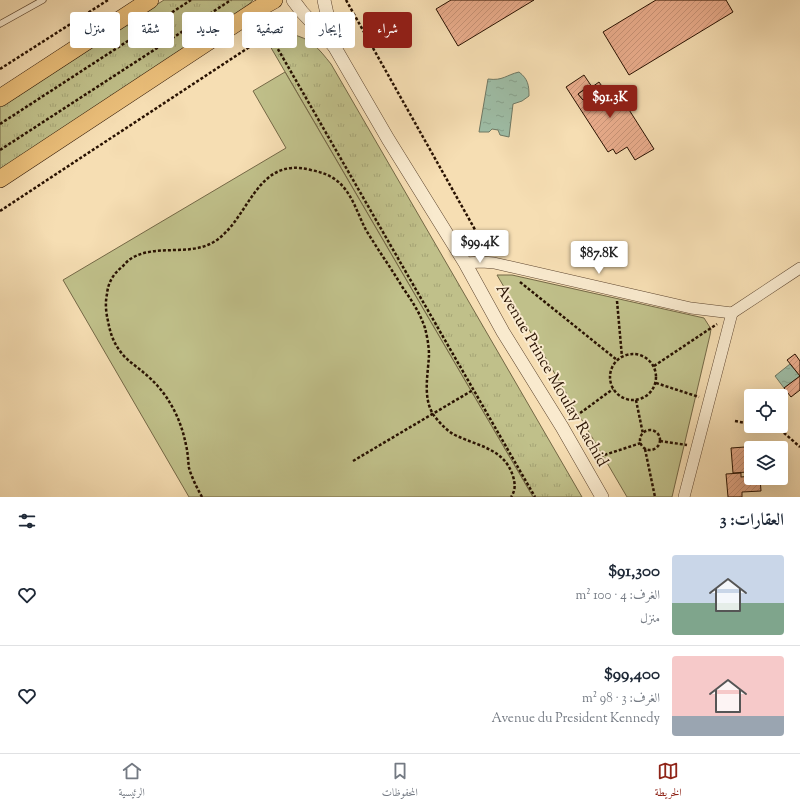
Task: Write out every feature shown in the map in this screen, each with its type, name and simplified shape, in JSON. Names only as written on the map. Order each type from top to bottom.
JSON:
[{"type":"main road","points":[[0,98],[150,0]]},
{"type":"main road","points":[[0,179],[256,10],[274,0]]},
{"type":"street","name":"Avenue Prince Moulay Rachid","points":[[293,0],[305,15]]},
{"type":"street","name":"Avenue Prince Moulay Rachid","points":[[324,0],[327,12]]},
{"type":"street","name":"Avenue Prince Moulay Rachid","points":[[335,48],[388,139],[465,263],[503,332],[562,427],[602,497]]},
{"type":"street","points":[[465,263],[494,263],[691,308],[732,313],[800,268]]},
{"type":"street","points":[[684,497],[708,400],[732,313]]},
{"type":"lane","points":[[0,24],[43,0]]},
{"type":"path","points":[[0,70],[108,0]]},
{"type":"path","points":[[0,124],[191,0]]},
{"type":"path","points":[[0,150],[231,0]]},
{"type":"path","points":[[346,0],[494,263]]},
{"type":"path","points":[[297,15],[302,12]]},
{"type":"path","points":[[0,211],[248,48]]},
{"type":"path","points":[[277,48],[535,497]]},
{"type":"path","points":[[202,497],[189,468],[181,424],[170,402],[157,386],[119,350],[111,336],[107,316],[106,296],[110,280],[118,270],[131,259],[146,253],[194,248],[210,244],[222,236],[230,228],[261,184],[272,174],[281,170],[293,168],[303,168],[324,173],[336,180],[346,189],[366,230],[418,311],[425,329],[429,352],[427,386],[429,404],[433,414],[443,426],[455,435],[493,451],[503,460],[511,470],[515,483],[514,493],[511,497]]},
{"type":"path","points":[[518,280],[617,360]]},
{"type":"path","points":[[615,291],[622,357]]},
{"type":"path","points":[[654,366],[711,329],[732,313]]},
{"type":"path","points":[[629,354],[636,354],[649,360],[654,366],[657,377],[656,383],[649,395],[636,400],[630,400],[623,398],[613,388],[610,374],[617,360],[622,357],[629,354]]},
{"type":"path","points":[[656,383],[708,400]]},
{"type":"path","points":[[562,427],[613,388]]},
{"type":"path","points":[[353,461],[473,390]]},
{"type":"path","points":[[636,400],[643,434],[641,437],[641,443],[645,448],[655,497]]},
{"type":"path","points":[[735,421],[744,423]]},
{"type":"path","points":[[643,434],[648,431],[654,431],[659,435],[660,441],[654,449],[648,450],[645,448]]},
{"type":"path","points":[[783,433],[800,448]]},
{"type":"path","points":[[660,441],[697,447]]},
{"type":"path","points":[[595,458],[641,443]]},
{"type":"green space","points":[[164,0],[253,0],[246,8],[234,16],[234,12],[182,12],[182,48],[185,48],[0,170],[0,104],[88,48],[120,48],[120,28],[128,23],[128,48],[174,48],[174,12],[145,12]]},
{"type":"green space","points":[[297,36],[305,39],[305,48],[317,48],[331,64],[582,497],[533,497],[271,48],[297,48]]},
{"type":"green space","points":[[285,72],[533,497],[189,497],[63,280],[286,148],[253,91]]},
{"type":"green space","points":[[497,275],[512,275],[704,318],[711,329],[710,335],[672,497],[627,497]]},
{"type":"water","points":[[519,72],[527,82],[529,96],[522,101],[513,104],[509,137],[500,135],[498,130],[492,129],[489,132],[479,132],[488,79],[501,78]]},
{"type":"water","points":[[790,364],[800,376],[784,388],[775,376]]},
{"type":"building","points":[[451,0],[534,0],[458,46],[436,9]]},
{"type":"building","points":[[656,0],[726,0],[733,12],[629,75],[603,32]]},
{"type":"building","points":[[584,75],[592,87],[599,82],[606,92],[599,96],[604,104],[619,94],[654,149],[635,160],[627,147],[616,154],[613,149],[608,152],[566,87]],"holes":[[[588,87],[592,94],[583,100],[578,94]]]},
{"type":"building","points":[[588,87],[592,94],[583,100],[578,94]]},
{"type":"building","points":[[795,354],[800,361],[800,376],[787,360]]},
{"type":"building","points":[[800,376],[800,390],[791,397],[788,393],[788,389],[784,388]]},
{"type":"building","points":[[744,447],[744,472],[733,473],[731,448]]},
{"type":"building","points":[[741,473],[741,477],[744,477],[744,485],[761,485],[761,491],[742,492],[742,497],[728,497],[726,474]]}]
